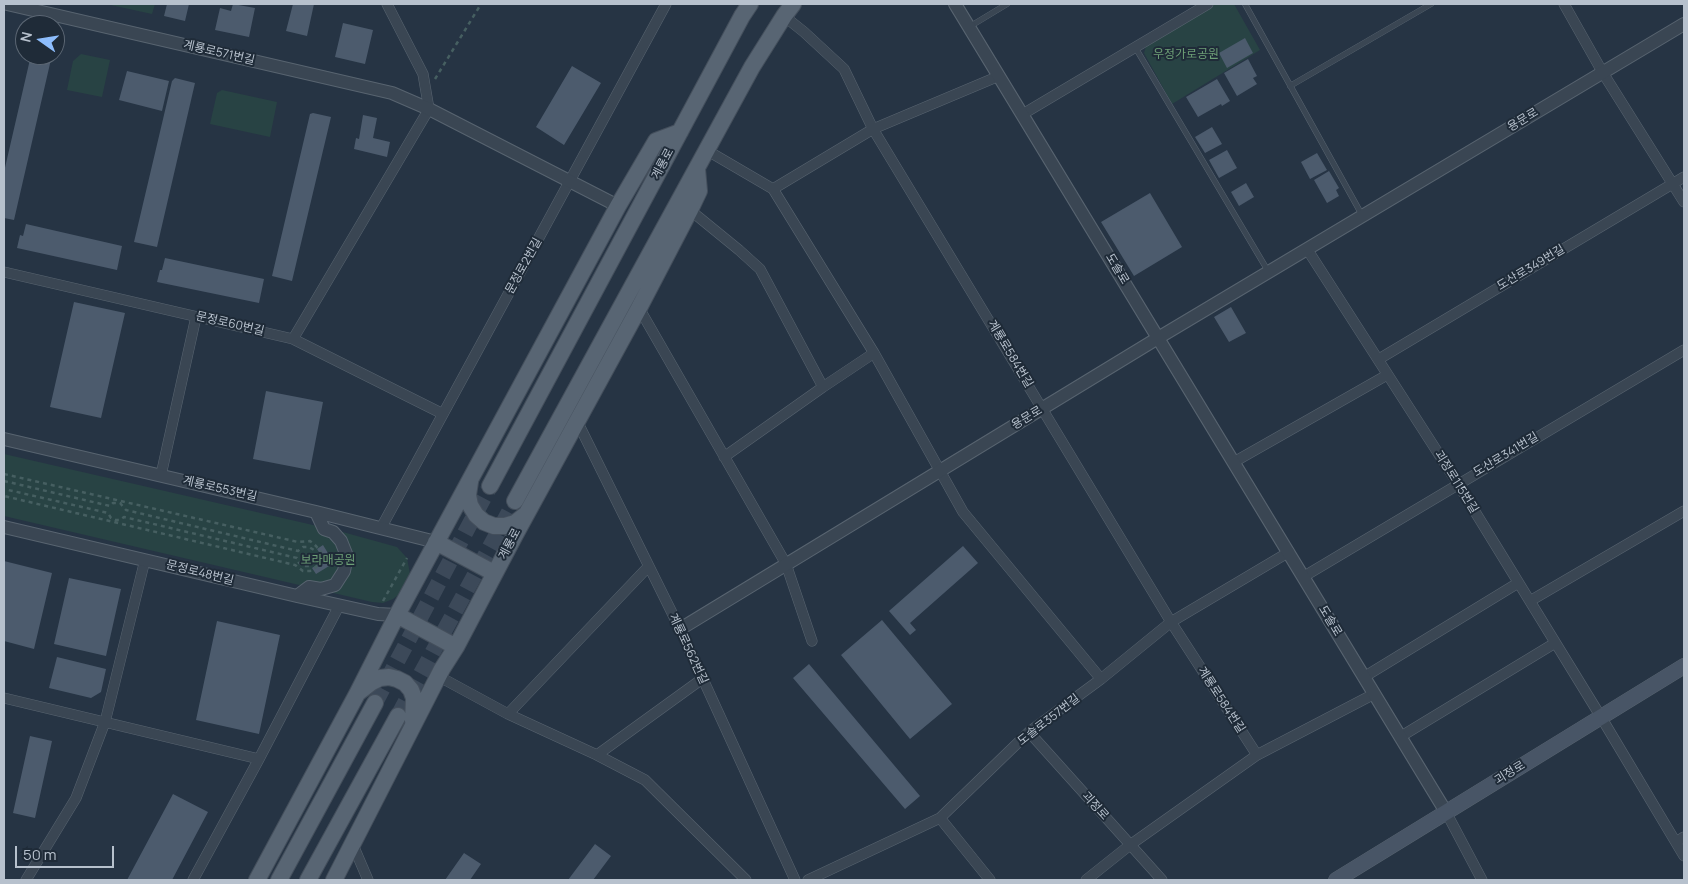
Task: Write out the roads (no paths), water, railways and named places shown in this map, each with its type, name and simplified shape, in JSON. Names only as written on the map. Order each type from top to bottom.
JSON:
[{"type":"main road","name":"계룡로","points":[[490,486],[745,8]]},
{"type":"main road","name":"계룡로","points":[[334,880],[438,676],[456,647],[494,573],[522,504],[697,169],[752,67],[788,10]]},
{"type":"main road","name":"계룡로","points":[[257,880],[436,542],[618,206],[656,141],[680,132]]},
{"type":"main road","name":"계룡로","points":[[522,504],[577,421],[639,308],[700,191],[697,169]]},
{"type":"main road","points":[[472,475],[468,495],[470,506],[484,522],[494,526],[505,526],[515,523],[524,517],[522,504]]},
{"type":"main road","points":[[436,542],[494,573]]},
{"type":"main road","points":[[397,615],[456,647]]},
{"type":"main road","name":"괴정로","points":[[1336,880],[1684,666]]},
{"type":"main road","points":[[357,694],[380,678],[389,677],[405,683],[411,690],[414,698],[413,726]]},
{"type":"main road","points":[[279,880],[375,703]]},
{"type":"main road","points":[[308,880],[398,716]]},
{"type":"street","name":"계룡로571번길","points":[[6,4],[392,93],[429,109],[618,206]]},
{"type":"street","points":[[293,339],[429,109],[423,74],[387,4]]},
{"type":"street","name":"문정로2번길","points":[[381,528],[666,4]]},
{"type":"street","name":"도솔로","points":[[955,4],[1446,812],[1482,880]]},
{"type":"street","points":[[1022,114],[1208,4]]},
{"type":"street","points":[[1564,4],[1603,73],[1684,202]]},
{"type":"street","name":"계룡로584번길","points":[[788,10],[804,32],[844,69],[873,129],[1171,622],[1257,755]]},
{"type":"street","name":"용문로","points":[[680,628],[1158,338],[1684,24]]},
{"type":"street","points":[[773,189],[873,129],[999,76]]},
{"type":"street","points":[[708,151],[773,189],[874,353],[964,512],[1102,679]]},
{"type":"street","name":"도산로349번길","points":[[1379,359],[1684,177]]},
{"type":"street","points":[[690,210],[760,269],[823,387]]},
{"type":"street","name":"괴정로115번길","points":[[1307,249],[1379,359],[1387,375],[1458,484],[1601,717],[1680,839],[1684,856]]},
{"type":"street","name":"문정로60번길","points":[[4,272],[293,339],[443,414]]},
{"type":"street","points":[[639,308],[786,564],[812,641]]},
{"type":"street","points":[[161,475],[196,316]]},
{"type":"street","name":"도산로341번길","points":[[1303,577],[1684,350]]},
{"type":"street","points":[[724,457],[874,353]]},
{"type":"street","points":[[1234,462],[1387,375]]},
{"type":"street","name":"계룡로562번길","points":[[577,421],[680,628],[794,880]]},
{"type":"street","name":"계룡로553번길","points":[[4,439],[436,542]]},
{"type":"street","points":[[1530,601],[1684,511]]},
{"type":"street","points":[[297,596],[309,587],[321,589],[335,585],[344,571],[347,556],[342,541],[333,532],[324,529],[316,512]]},
{"type":"street","name":"문정로48번길","points":[[4,527],[339,606],[378,614],[397,615]]},
{"type":"street","name":"도솔로357번길","points":[[808,880],[940,818],[1029,732],[1102,679],[1171,622],[1288,552]]},
{"type":"street","points":[[26,880],[76,798],[105,722],[145,560]]},
{"type":"street","points":[[508,714],[648,567]]},
{"type":"street","points":[[1364,677],[1518,583]]},
{"type":"street","points":[[193,880],[339,606]]},
{"type":"street","points":[[1400,736],[1555,643]]},
{"type":"street","points":[[438,676],[508,714],[597,755],[645,780],[746,880]]},
{"type":"street","points":[[597,755],[702,679]]},
{"type":"street","points":[[1086,880],[1130,845],[1257,755],[1374,694]]},
{"type":"street","points":[[4,698],[259,759]]},
{"type":"street","name":"괴정로","points":[[1029,732],[1162,880]]},
{"type":"street","points":[[940,818],[990,880]]},
{"type":"street","points":[[352,845],[368,880]]},
{"type":"lane","points":[[969,27],[1008,4]]},
{"type":"lane","points":[[1245,4],[1362,216]]},
{"type":"lane","points":[[1290,86],[1430,4]]},
{"type":"lane","points":[[1135,47],[1268,272]]},
{"type":"tunnel","points":[[375,703],[490,486]]},
{"type":"tunnel","points":[[398,716],[515,501]]},
{"type":"park label","name":"우정가로공원","points":[[1186,55]]},
{"type":"park label","name":"보라매공원","points":[[328,561]]}]
